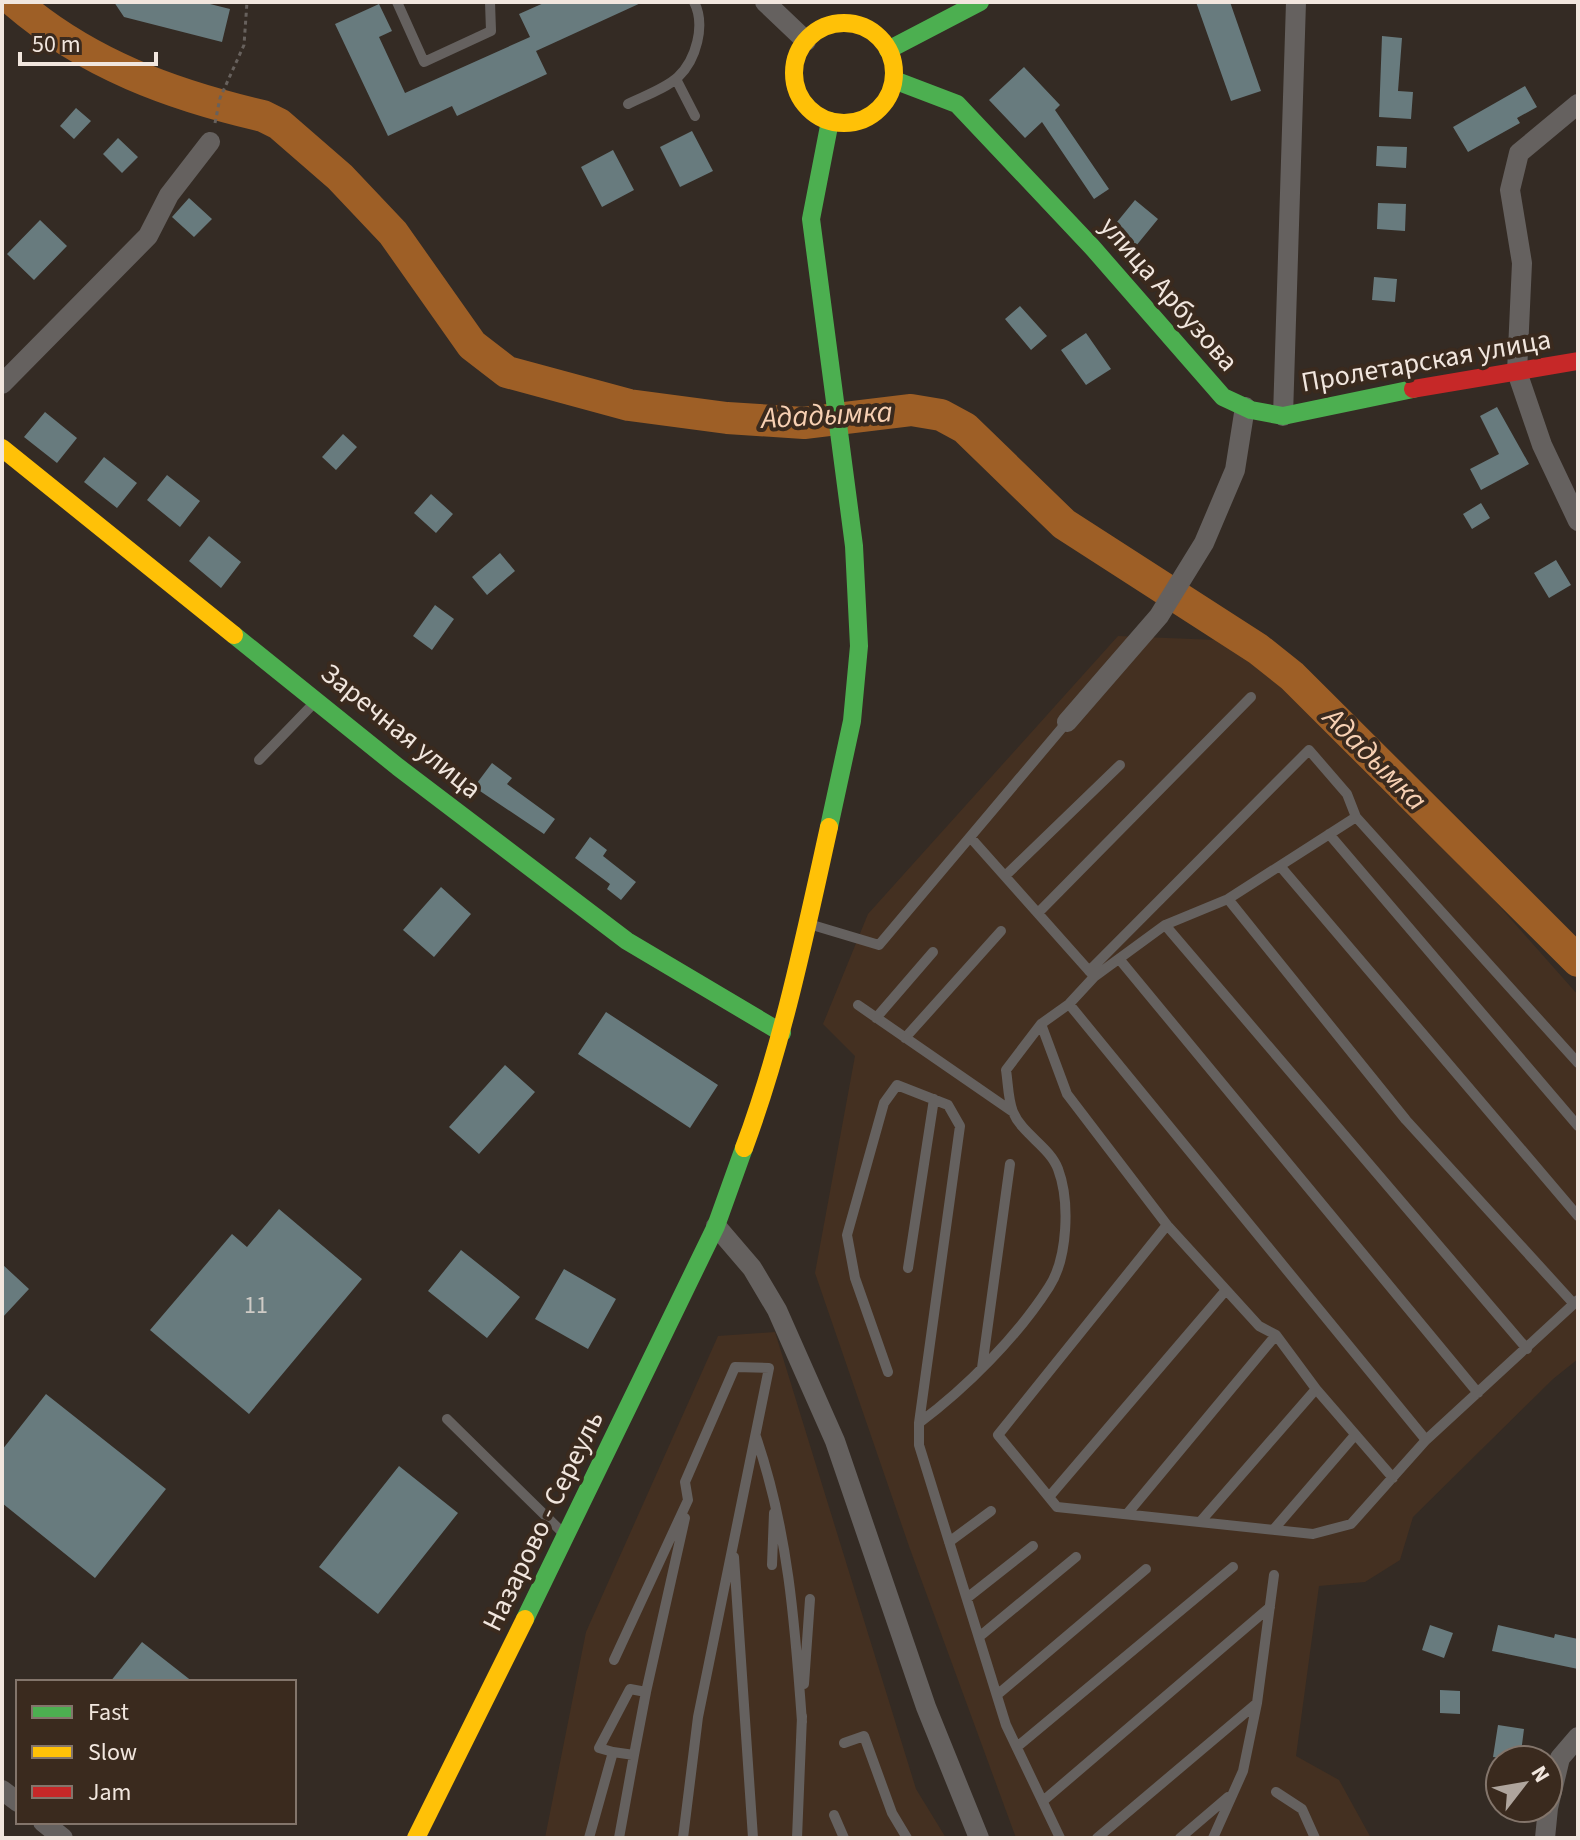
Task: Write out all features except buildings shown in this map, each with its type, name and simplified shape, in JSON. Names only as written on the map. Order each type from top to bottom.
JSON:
[{"type":"street","points":[[765,2],[806,41]]},
{"type":"street","points":[[888,50],[980,2]]},
{"type":"street","name":"улица Арбузова","points":[[894,80],[957,104],[1092,247],[1223,397],[1245,407],[1283,416],[1296,2]]},
{"type":"street","points":[[850,24],[877,36],[888,50],[894,80],[889,94],[873,114],[851,123],[830,121],[811,111],[797,89],[796,63],[806,41],[824,28],[850,24]]},
{"type":"street","points":[[1578,104],[1519,153],[1510,190],[1522,263],[1517,372],[1542,445],[1578,521]]},
{"type":"street","name":"Назарово - Сереуль","points":[[416,1838],[567,1536],[716,1226],[782,1033],[852,721],[859,646],[854,546],[811,219],[818,169],[830,121]]},
{"type":"street","points":[[2,384],[148,236],[169,195],[210,142]]},
{"type":"street","name":"Пролетарская улица","points":[[1283,416],[1383,394],[1578,361]]},
{"type":"street","points":[[1067,722],[1159,616],[1204,543],[1235,470],[1245,407]]},
{"type":"street","name":"Заречная улица","points":[[2,448],[398,767],[627,941],[782,1033]]},
{"type":"street","points":[[716,1226],[752,1268],[777,1310],[835,1441],[926,1707],[979,1838]]},
{"type":"street","points":[[1564,1753],[1578,1737]]},
{"type":"street","points":[[46,1824],[63,1838]]},
{"type":"lane","points":[[397,2],[424,62],[491,31],[490,2]]},
{"type":"lane","points":[[628,104],[676,79],[695,49],[699,29],[694,2]]},
{"type":"lane","points":[[676,79],[695,116]]},
{"type":"lane","points":[[1038,913],[1251,697]]},
{"type":"lane","points":[[259,760],[317,700]]},
{"type":"lane","points":[[807,923],[879,945],[1067,722]]},
{"type":"lane","points":[[1013,1112],[1006,1070],[1041,1024],[1069,1004],[1092,974],[1309,750],[1347,794],[1356,817],[1578,1063]]},
{"type":"lane","points":[[1005,876],[1120,765]]},
{"type":"lane","points":[[1092,974],[1120,960],[1165,925],[1228,899],[1356,817]]},
{"type":"lane","points":[[1329,834],[1578,1126]]},
{"type":"lane","points":[[970,837],[1092,974]]},
{"type":"lane","points":[[1280,866],[1578,1216]]},
{"type":"lane","points":[[1167,1225],[998,1435],[1057,1507],[1313,1534],[1351,1524],[1426,1440],[1576,1302],[1406,1120],[1228,899]]},
{"type":"lane","points":[[1165,925],[1527,1349]]},
{"type":"lane","points":[[905,1038],[1001,931]]},
{"type":"lane","points":[[876,1018],[933,952]]},
{"type":"lane","points":[[1120,960],[1478,1393]]},
{"type":"lane","points":[[1069,1004],[1426,1440]]},
{"type":"lane","points":[[858,1005],[1013,1112],[1057,1166],[1066,1195],[1061,1252],[1050,1286],[964,1389],[919,1423]]},
{"type":"lane","points":[[1041,1024],[1067,1094],[1167,1225],[1259,1326],[1276,1335],[1316,1389],[1393,1478]]},
{"type":"lane","points":[[888,1372],[855,1278],[847,1235],[884,1103],[897,1085],[948,1105],[960,1126],[919,1423],[919,1445],[997,1695],[1017,1747],[1060,1838]]},
{"type":"lane","points":[[908,1268],[934,1099]]},
{"type":"lane","points":[[982,1368],[1010,1164]]},
{"type":"lane","points":[[1049,1497],[1226,1290]]},
{"type":"lane","points":[[1127,1514],[1276,1335]]},
{"type":"lane","points":[[619,1838],[646,1692],[688,1500],[685,1482],[735,1367],[769,1368],[698,1717],[683,1838]]},
{"type":"lane","points":[[1200,1522],[1316,1389]]},
{"type":"lane","points":[[447,1419],[567,1536]]},
{"type":"lane","points":[[755,1434],[775,1491],[793,1595],[802,1722]]},
{"type":"lane","points":[[1274,1529],[1355,1435]]},
{"type":"lane","points":[[772,1565],[775,1491]]},
{"type":"lane","points":[[614,1660],[688,1500]]},
{"type":"lane","points":[[949,1542],[991,1511]]},
{"type":"lane","points":[[732,1542],[753,1838]]},
{"type":"lane","points":[[967,1598],[1033,1546]]},
{"type":"lane","points":[[979,1637],[1076,1557]]},
{"type":"lane","points":[[1017,1747],[1233,1567]]},
{"type":"lane","points":[[997,1695],[1146,1569]]},
{"type":"lane","points":[[1213,1838],[1243,1771],[1257,1703],[1274,1575]]},
{"type":"lane","points":[[797,1838],[810,1599]]},
{"type":"lane","points":[[1043,1801],[1270,1607]]},
{"type":"lane","points":[[634,1755],[599,1748],[630,1689],[646,1692]]},
{"type":"lane","points":[[1097,1838],[1257,1703]]},
{"type":"lane","points":[[844,1743],[864,1736],[892,1813],[907,1838]]},
{"type":"lane","points":[[589,1838],[613,1752]]},
{"type":"lane","points":[[1276,1792],[1302,1809],[1315,1838]]},
{"type":"lane","points":[[1180,1838],[1233,1794]]},
{"type":"lane","points":[[834,1815],[844,1838]]},
{"type":"path","points":[[216,116],[220,98],[244,45],[247,2]]},
{"type":"shaded area","points":[[1118,636],[1241,641],[1339,725],[1578,995],[1578,1359],[1553,1379],[1413,1517],[1400,1560],[1365,1582],[1319,1586],[1296,1756],[1339,1780],[1371,1838],[1016,1838],[910,1549],[815,1273],[855,1056],[823,1024],[868,914]]},
{"type":"shaded area","points":[[775,1332],[916,1789],[946,1838],[545,1838],[586,1632],[718,1336]]},
{"type":"waterway","name":"Ададымка","points":[[15,2],[71,43],[101,60],[164,87],[263,116],[279,124],[340,177],[393,233],[472,345],[507,372],[629,405],[727,418],[804,423],[911,410],[941,415],[965,428],[1064,524],[1258,649],[1292,676],[1578,961]]},
{"type":"traffic: fast","points":[[888,50],[980,2]]},
{"type":"traffic: fast","points":[[894,80],[957,104],[1092,247],[1223,397],[1251,410],[1283,416],[1413,389]]},
{"type":"traffic: fast","points":[[829,827],[852,721],[859,646],[854,546],[811,219],[830,121]]},
{"type":"traffic: fast","points":[[234,635],[398,767],[627,941],[782,1033]]},
{"type":"traffic: fast","points":[[525,1619],[716,1226],[744,1148]]},
{"type":"traffic: slow","points":[[844,23],[863,27],[879,38],[890,54],[894,73],[890,92],[879,108],[863,119],[844,123],[825,119],[809,108],[798,92],[794,73],[798,54],[809,38],[825,27],[844,23]]},
{"type":"traffic: slow","points":[[2,448],[234,635]]},
{"type":"traffic: slow","points":[[744,1148],[782,1029],[829,827]]},
{"type":"traffic: slow","points":[[416,1838],[525,1619]]},
{"type":"traffic: jam","points":[[1413,389],[1578,361]]}]
